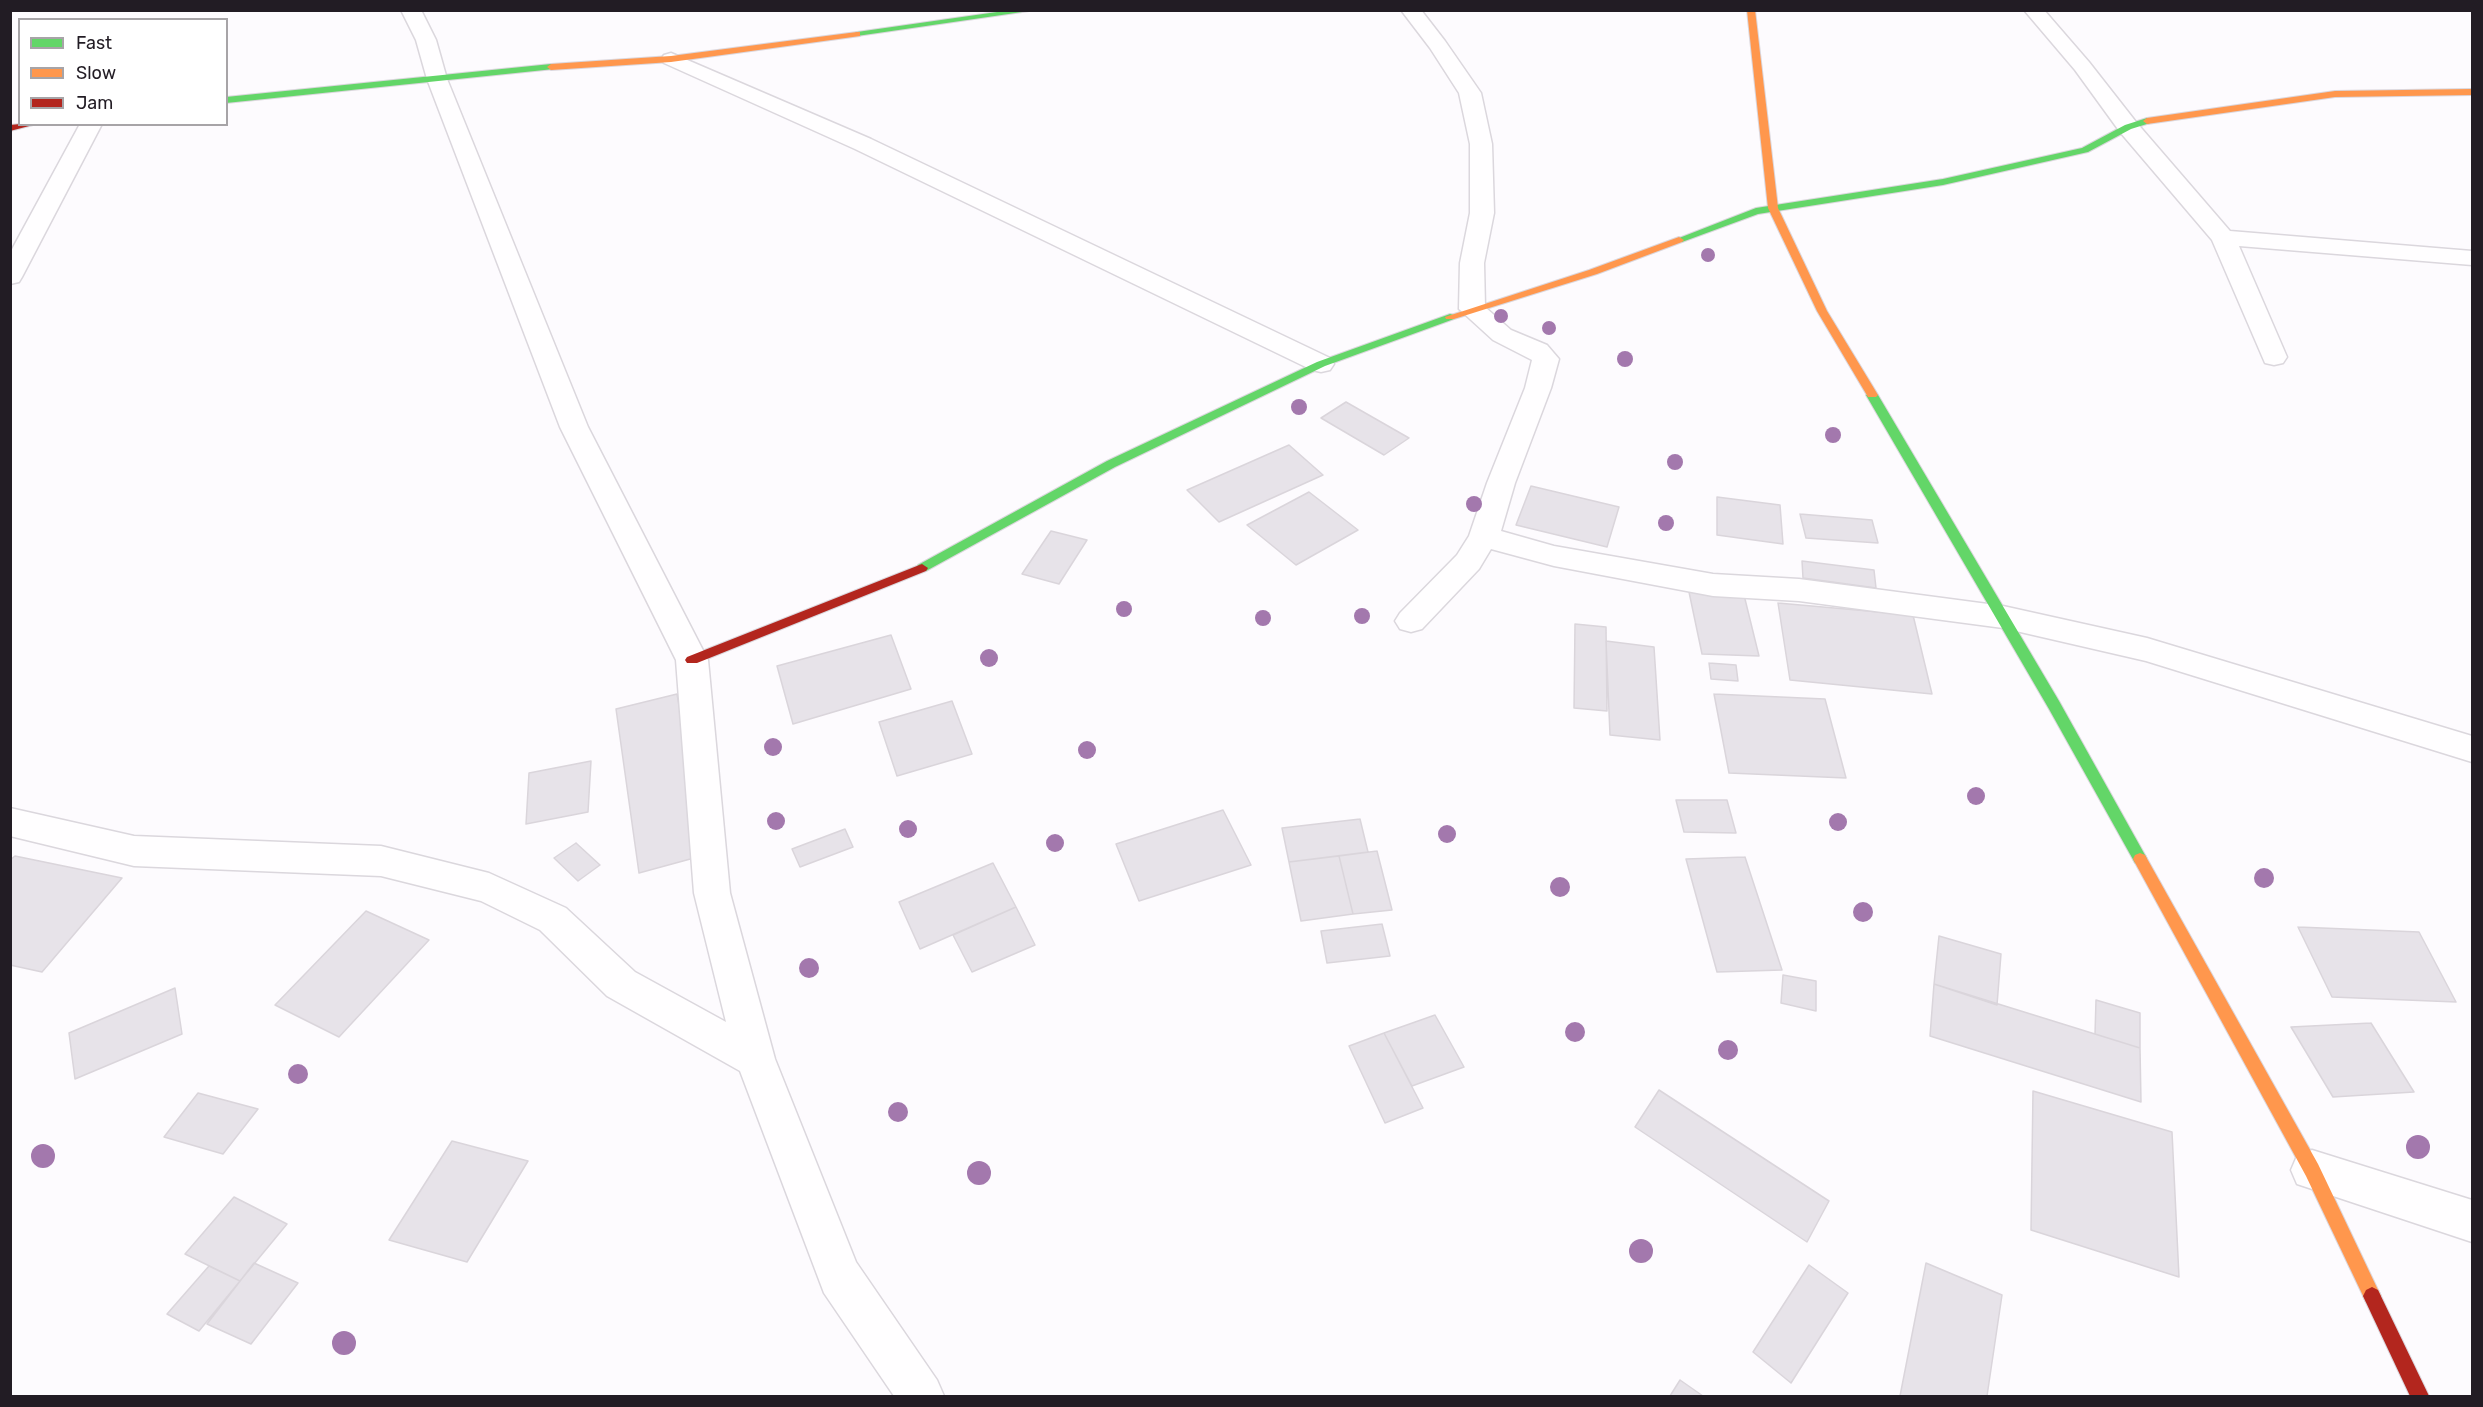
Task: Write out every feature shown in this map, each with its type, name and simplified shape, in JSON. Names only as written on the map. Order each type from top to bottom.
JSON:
[{"type":"street","points":[[411,10],[426,40],[437,80],[574,427],[693,660],[711,893],[755,1059],[840,1277],[921,1396]]},
{"type":"street","points":[[228,100],[575,64],[671,59],[1032,10]]},
{"type":"street","points":[[1410,10],[1438,45],[1470,93],[1479,134],[1482,213],[1472,263],[1472,309],[1502,335],[1538,351],[1546,359],[1538,388],[1500,483],[1484,537],[1468,562],[1411,621]]},
{"type":"street","points":[[1751,10],[1773,208],[1822,311],[2054,705],[2312,1170],[2420,1396]]},
{"type":"street","points":[[2033,10],[2082,66],[2128,128],[2223,238],[2274,357]]},
{"type":"street","points":[[671,59],[863,144],[1321,364]]},
{"type":"street","points":[[693,660],[920,569],[1111,464],[1321,364],[1472,309],[1593,272],[1756,211],[1943,182],[2085,150],[2128,128],[2147,122],[2335,93],[2472,92]]},
{"type":"street","points":[[10,277],[90,126]]},
{"type":"street","points":[[2223,238],[2472,258]]},
{"type":"street","points":[[1484,537],[1554,556],[1713,585],[1799,590],[2003,617],[2147,650],[2472,749]]},
{"type":"street","points":[[10,822],[134,851],[381,861],[489,888],[553,919],[621,984],[755,1059]]},
{"type":"street","points":[[2312,1170],[2472,1221]]},
{"type":"building","points":[[1346,402],[1409,438],[1384,455],[1321,418]]},
{"type":"building","points":[[1289,445],[1323,475],[1219,522],[1187,490]]},
{"type":"building","points":[[1531,486],[1619,507],[1607,547],[1516,525]]},
{"type":"building","points":[[1309,492],[1358,530],[1296,565],[1247,525]]},
{"type":"building","points":[[1717,497],[1780,505],[1783,544],[1717,535]]},
{"type":"building","points":[[1800,514],[1872,520],[1878,543],[1806,538]]},
{"type":"building","points":[[1051,531],[1087,540],[1059,584],[1022,574]]},
{"type":"building","points":[[1802,561],[1874,570],[1876,588],[1803,578]]},
{"type":"building","points":[[1689,592],[1744,595],[1759,656],[1702,654]]},
{"type":"building","points":[[1778,603],[1913,615],[1932,694],[1790,680]]},
{"type":"building","points":[[1575,624],[1606,627],[1607,711],[1574,708]]},
{"type":"building","points":[[891,635],[911,689],[793,724],[777,666]]},
{"type":"building","points":[[1606,641],[1654,647],[1660,740],[1610,735]]},
{"type":"building","points":[[1709,663],[1736,665],[1738,681],[1711,679]]},
{"type":"building","points":[[677,694],[705,855],[639,873],[616,709]]},
{"type":"building","points":[[1714,694],[1825,699],[1846,778],[1729,773]]},
{"type":"building","points":[[952,701],[972,754],[897,776],[879,722]]},
{"type":"building","points":[[591,761],[588,812],[526,824],[529,773]]},
{"type":"building","points":[[1676,800],[1727,800],[1736,833],[1684,832]]},
{"type":"building","points":[[1223,810],[1251,865],[1139,901],[1116,844]]},
{"type":"building","points":[[1360,819],[1368,852],[1289,862],[1282,828]]},
{"type":"building","points":[[845,829],[853,847],[800,867],[792,849]]},
{"type":"building","points":[[576,843],[600,865],[578,881],[554,858]]},
{"type":"building","points":[[1377,851],[1392,910],[1353,914],[1339,856]]},
{"type":"building","points":[[15,856],[122,878],[42,972],[10,965],[10,860]]},
{"type":"building","points":[[1339,856],[1353,914],[1301,921],[1289,862]]},
{"type":"building","points":[[1745,857],[1782,970],[1717,972],[1686,859]]},
{"type":"building","points":[[993,863],[1016,907],[920,949],[899,902]]},
{"type":"building","points":[[1016,907],[1035,945],[972,972],[953,935]]},
{"type":"building","points":[[366,911],[429,940],[339,1037],[275,1005]]},
{"type":"building","points":[[1382,924],[1390,956],[1327,963],[1321,931]]},
{"type":"building","points":[[2298,927],[2419,932],[2456,1002],[2332,997]]},
{"type":"building","points":[[1939,936],[2001,954],[1997,1005],[1934,984]]},
{"type":"building","points":[[1783,975],[1816,981],[1816,1011],[1781,1003]]},
{"type":"building","points":[[1934,984],[2140,1048],[2141,1102],[1930,1036]]},
{"type":"building","points":[[175,988],[182,1034],[75,1079],[69,1033]]},
{"type":"building","points":[[2096,1000],[2140,1013],[2140,1048],[2095,1034]]},
{"type":"building","points":[[1435,1015],[1464,1067],[1412,1086],[1384,1033]]},
{"type":"building","points":[[2371,1023],[2414,1092],[2333,1097],[2291,1027]]},
{"type":"building","points":[[1384,1033],[1423,1108],[1385,1123],[1349,1046]]},
{"type":"building","points":[[1659,1090],[1829,1201],[1807,1242],[1635,1127]]},
{"type":"building","points":[[2033,1091],[2172,1132],[2179,1277],[2031,1230]]},
{"type":"building","points":[[198,1093],[258,1109],[223,1154],[164,1137]]},
{"type":"building","points":[[452,1141],[528,1161],[467,1262],[389,1240]]},
{"type":"building","points":[[234,1197],[287,1224],[240,1281],[185,1254]]},
{"type":"building","points":[[254,1263],[298,1283],[251,1344],[207,1324]]},
{"type":"building","points":[[1926,1263],[2002,1295],[1987,1396],[1900,1396]]},
{"type":"building","points":[[1809,1265],[1848,1293],[1791,1383],[1753,1352]]},
{"type":"building","points":[[209,1266],[240,1281],[199,1331],[167,1314]]},
{"type":"building","points":[[1680,1380],[1703,1396],[1670,1396]]},
{"type":"traffic: fast","points":[[857,34],[1032,10]]},
{"type":"traffic: fast","points":[[228,100],[551,67]]},
{"type":"traffic: fast","points":[[1679,240],[1756,211],[1943,182],[2085,150],[2128,127],[2147,121]]},
{"type":"traffic: fast","points":[[922,568],[1111,464],[1321,364],[1450,317]]},
{"type":"traffic: fast","points":[[1872,395],[2054,705],[2140,859]]},
{"type":"traffic: slow","points":[[1751,10],[1773,208],[1822,311],[1872,395]]},
{"type":"traffic: slow","points":[[551,67],[671,59],[857,34]]},
{"type":"traffic: slow","points":[[2147,121],[2335,94],[2472,92]]},
{"type":"traffic: slow","points":[[1450,317],[1593,272],[1679,240]]},
{"type":"traffic: slow","points":[[2140,859],[2312,1170],[2372,1296]]},
{"type":"traffic: jam","points":[[10,128],[22,126]]},
{"type":"traffic: jam","points":[[692,660],[922,568]]},
{"type":"traffic: jam","points":[[2372,1296],[2420,1396]]}]
